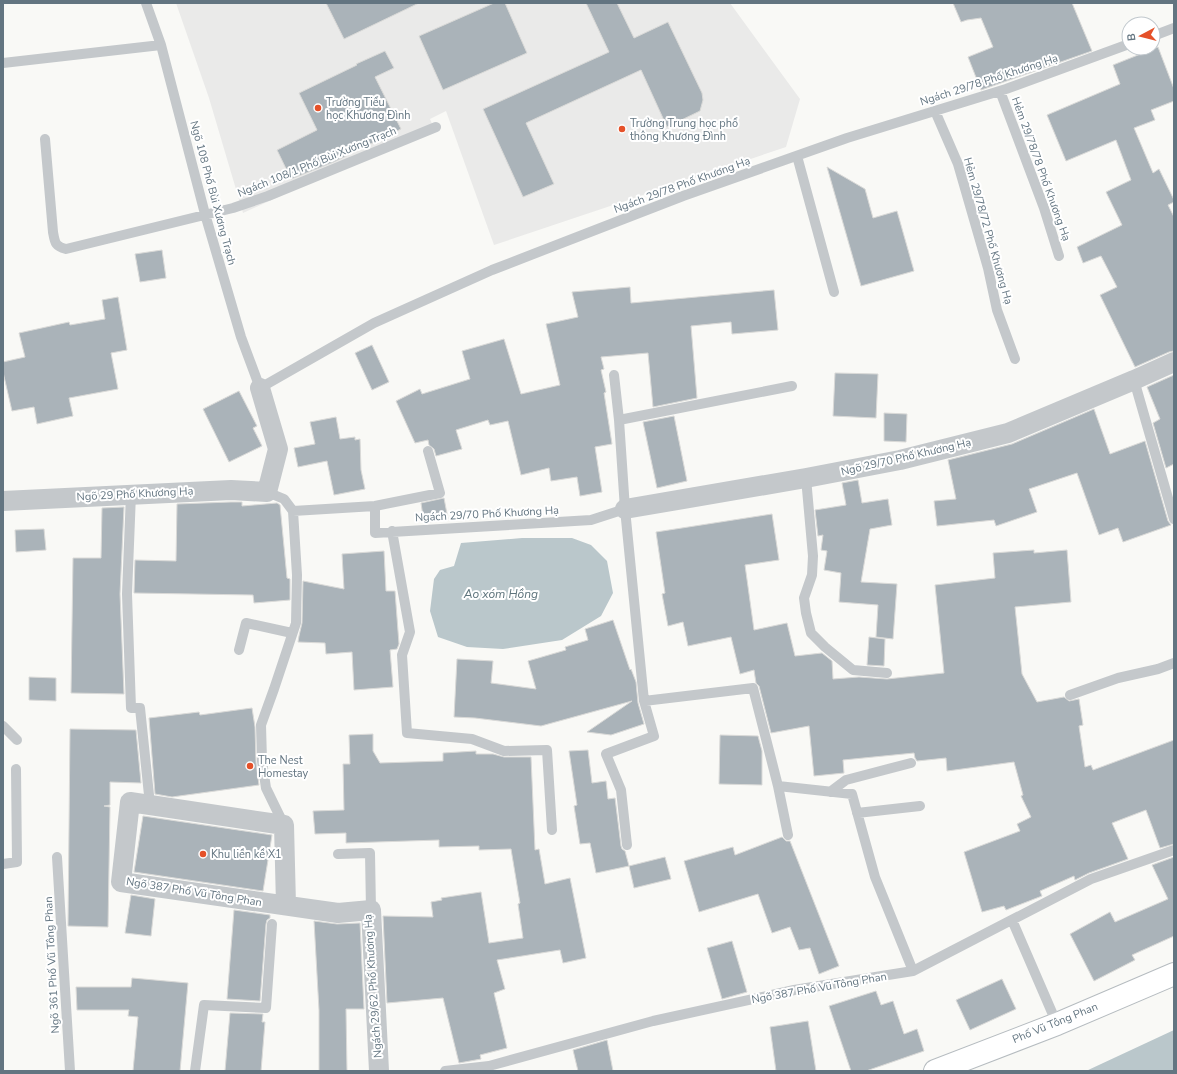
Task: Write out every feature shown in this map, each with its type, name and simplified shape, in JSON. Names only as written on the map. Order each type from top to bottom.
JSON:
[{"type":"main road","name":"Phố Vũ Tông Phan","points":[[935,1071],[1058,1024],[1174,974]]},
{"type":"street","name":"Ngõ 29/70 Phố Khương Hạ","points":[[625,509],[806,478],[900,460],[1008,433],[1174,362]]},
{"type":"street","points":[[260,388],[278,449],[267,492]]},
{"type":"street","name":"Ngõ 29 Phố Khương Hạ","points":[[3,501],[231,490],[267,492]]},
{"type":"street","name":"Ngõ 387 Phố Vũ Tông Phan","points":[[284,825],[130,802],[121,882],[286,905]]},
{"type":"street","points":[[284,825],[286,905]]},
{"type":"street","name":"Ngách 29/62 Phố Khương Hạ","points":[[286,905],[338,913],[371,910],[378,1071]]},
{"type":"lane","name":"Ngõ 108 Phố Bùi Xương Trạch","points":[[146,3],[161,45],[206,214],[241,337],[260,388]]},
{"type":"lane","points":[[1161,33],[1174,28]]},
{"type":"lane","points":[[3,63],[161,45]]},
{"type":"lane","name":"Ngách 29/78 Phố Khương Hạ","points":[[260,388],[374,323],[492,270],[683,196],[847,138],[1000,91],[1121,47]]},
{"type":"lane","name":"Hẻm 29/78/78 Phố Khương Hạ","points":[[1000,91],[1044,208],[1059,256]]},
{"type":"lane","name":"Hẻm 29/78/72 Phố Khương Hạ","points":[[935,111],[958,164],[988,268],[997,310],[1015,359]]},
{"type":"lane","name":"Ngách 108/1 Phố Bùi Xương Trạch","points":[[45,139],[53,232],[55,242],[60,247],[66,249],[233,208],[268,196],[436,127]]},
{"type":"lane","points":[[797,156],[834,292]]},
{"type":"lane","points":[[614,375],[619,420],[625,509],[644,701],[654,736],[606,754],[620,790],[627,845]]},
{"type":"lane","points":[[1134,380],[1174,520]]},
{"type":"lane","points":[[619,420],[792,386]]},
{"type":"lane","points":[[284,825],[266,788],[262,761],[261,725],[296,623],[297,575],[293,511],[375,506],[440,493],[428,451]]},
{"type":"lane","points":[[806,478],[813,556],[812,575],[804,598],[811,633],[825,648],[853,670],[887,673]]},
{"type":"lane","name":"Ngõ 29 Phố Khương Hạ","points":[[267,492],[284,499],[293,511]]},
{"type":"lane","points":[[132,494],[127,594],[131,708],[140,708],[149,795]]},
{"type":"lane","name":"Ngách 29/70 Phố Khương Hạ","points":[[375,506],[375,533],[591,520],[625,509]]},
{"type":"lane","points":[[392,531],[410,632],[402,655],[407,733],[472,739],[504,751],[547,750],[552,830]]},
{"type":"lane","points":[[240,650],[246,623],[292,633]]},
{"type":"lane","points":[[1070,695],[1118,678],[1158,669],[1174,663]]},
{"type":"lane","points":[[644,701],[753,688],[778,786],[788,834]]},
{"type":"lane","points":[[3,726],[17,740]]},
{"type":"lane","points":[[830,792],[846,780],[911,763]]},
{"type":"lane","points":[[3,864],[17,862],[16,769]]},
{"type":"lane","points":[[778,786],[852,794],[875,877],[912,971]]},
{"type":"lane","points":[[857,813],[920,806]]},
{"type":"lane","name":"Ngõ 387 Phố Vũ Tông Phan","points":[[445,1071],[489,1066],[653,1021],[794,990],[912,971],[1091,879],[1174,850]]},
{"type":"lane","points":[[338,854],[370,853],[371,910]]},
{"type":"lane","name":"Ngõ 361 Phố Vũ Tông Phan","points":[[57,857],[70,1071]]},
{"type":"lane","points":[[1012,920],[1058,1024]]},
{"type":"lane","points":[[195,1071],[204,1005],[266,1008],[272,924]]},
{"type":"shaded area","points":[[176,3],[730,3],[800,99],[786,147],[494,245],[446,111],[430,119],[433,126],[243,213],[209,98]]},
{"type":"water","name":"Ao xóm Hồng","points":[[522,538],[572,538],[591,545],[607,561],[613,593],[601,616],[562,640],[503,649],[467,647],[438,637],[430,611],[434,579],[440,570],[454,566],[461,543]]},
{"type":"water","points":[[1174,1030],[1174,1071],[1086,1071]]},
{"type":"building","points":[[326,3],[419,3],[344,39]]},
{"type":"building","points":[[494,3],[505,3],[527,53],[443,90],[419,36]]},
{"type":"building","points":[[586,3],[617,3],[634,38],[668,22],[702,93],[703,100],[700,111],[667,127],[641,70],[526,123],[554,184],[523,197],[483,109],[609,52]]},
{"type":"building","points":[[953,3],[1072,3],[1092,51],[981,90],[968,57],[993,47],[981,18],[961,22]]},
{"type":"building","points":[[385,51],[394,68],[375,77],[401,129],[334,162],[291,179],[277,150],[317,130],[299,93]]},
{"type":"building","points":[[1161,55],[1174,89],[1174,101],[1151,110],[1155,120],[1134,128],[1153,173],[1159,169],[1174,200],[1174,202],[1168,205],[1174,217],[1174,351],[1135,367],[1100,295],[1117,287],[1101,256],[1083,263],[1077,247],[1122,225],[1106,192],[1131,180],[1116,140],[1066,161],[1047,115],[1120,84],[1113,65],[1136,56]]},
{"type":"building","points":[[827,167],[865,189],[873,218],[897,211],[914,271],[861,286]]},
{"type":"building","points":[[162,250],[166,278],[140,282],[135,254]]},
{"type":"building","points":[[630,287],[631,303],[774,290],[778,330],[732,334],[731,322],[691,326],[697,398],[653,407],[648,353],[601,357],[604,369],[601,370],[606,392],[604,393],[612,444],[595,447],[602,492],[580,496],[577,477],[551,481],[549,468],[521,475],[508,421],[490,425],[488,420],[456,430],[462,449],[436,456],[434,449],[429,445],[428,440],[415,443],[396,401],[420,389],[422,394],[470,379],[462,351],[504,339],[521,394],[560,385],[546,324],[578,317],[572,292]]},
{"type":"building","points":[[118,297],[127,350],[111,353],[118,389],[69,398],[73,416],[37,424],[34,407],[12,411],[3,372],[3,362],[25,357],[19,333],[69,322],[70,325],[105,319],[102,300]]},
{"type":"building","points":[[372,345],[389,382],[372,390],[355,353]]},
{"type":"building","points":[[835,373],[878,374],[876,418],[833,416]]},
{"type":"building","points":[[1174,375],[1174,464],[1166,468],[1153,423],[1160,419],[1147,387]]},
{"type":"building","points":[[239,391],[257,426],[253,428],[262,446],[229,462],[203,409]]},
{"type":"building","points":[[1094,409],[1110,454],[1145,441],[1168,521],[1171,525],[1123,542],[1118,528],[1099,535],[1077,473],[1029,489],[1037,512],[996,526],[994,520],[937,526],[934,501],[956,499],[948,460],[1012,444]]},
{"type":"building","points":[[884,413],[907,414],[906,442],[884,441]]},
{"type":"building","points":[[674,416],[687,481],[657,488],[643,422]]},
{"type":"building","points":[[336,417],[340,439],[355,437],[355,440],[360,439],[361,470],[365,489],[334,495],[327,461],[298,467],[294,448],[315,444],[310,422]]},
{"type":"building","points":[[858,480],[862,503],[888,499],[892,525],[870,529],[861,582],[897,584],[893,639],[876,637],[878,605],[839,602],[841,573],[824,570],[827,551],[821,550],[823,535],[818,536],[815,510],[846,505],[842,483]]},
{"type":"building","points":[[444,498],[448,519],[424,523],[421,503]]},
{"type":"building","points":[[242,502],[242,506],[277,503],[280,505],[287,578],[290,579],[290,600],[254,603],[253,595],[134,593],[135,560],[176,561],[177,504]]},
{"type":"building","points":[[124,507],[120,594],[124,694],[71,693],[73,558],[101,558],[102,508]]},
{"type":"building","points":[[772,514],[779,560],[745,565],[754,630],[787,623],[795,656],[822,653],[832,661],[833,679],[859,677],[887,679],[944,673],[935,585],[995,578],[993,553],[1034,550],[1034,553],[1067,550],[1071,602],[1015,607],[1022,674],[1037,702],[1064,697],[1069,701],[1079,699],[1083,725],[1079,726],[1085,767],[1091,765],[1093,770],[1174,740],[1174,844],[1160,848],[1146,810],[1112,823],[1128,859],[1089,873],[1075,880],[1074,876],[1040,891],[1042,896],[1006,910],[1004,906],[982,912],[964,852],[1020,831],[1017,824],[1031,817],[1021,796],[1023,795],[1014,762],[947,771],[946,758],[917,761],[914,753],[843,760],[844,773],[814,776],[809,726],[771,733],[759,686],[756,683],[754,670],[740,674],[731,637],[688,646],[683,622],[668,626],[662,594],[665,593],[656,532]]},
{"type":"building","points":[[44,529],[46,550],[16,552],[15,530]]},
{"type":"building","points":[[384,551],[386,591],[395,591],[399,644],[397,649],[390,650],[393,687],[354,690],[352,652],[326,654],[325,643],[298,642],[302,623],[303,581],[344,589],[342,554]]},
{"type":"building","points":[[613,620],[630,670],[631,669],[636,682],[638,703],[644,724],[611,735],[587,732],[632,701],[541,726],[454,717],[457,659],[493,661],[491,683],[536,689],[528,661],[566,650],[565,647],[588,640],[585,629]]},
{"type":"building","points":[[869,637],[885,639],[884,666],[867,665]]},
{"type":"building","points":[[29,677],[56,678],[56,701],[29,700]]},
{"type":"building","points":[[252,708],[255,727],[256,762],[259,785],[172,797],[155,794],[149,718],[199,712],[200,715]]},
{"type":"building","points":[[70,729],[136,730],[141,783],[110,782],[110,805],[104,806],[110,807],[108,927],[68,926]]},
{"type":"building","points":[[373,734],[373,751],[380,763],[443,761],[443,753],[476,751],[476,754],[493,754],[504,757],[531,757],[535,850],[539,849],[545,884],[570,878],[586,958],[563,963],[560,950],[497,960],[505,989],[494,993],[507,1048],[480,1055],[481,1059],[459,1063],[443,998],[387,1003],[383,916],[433,917],[431,902],[442,900],[441,898],[481,892],[489,943],[523,938],[518,904],[520,903],[511,849],[479,850],[479,846],[439,847],[439,840],[346,843],[346,833],[315,834],[313,811],[344,810],[343,764],[350,764],[349,735]]},
{"type":"building","points":[[720,735],[758,736],[762,751],[762,785],[719,784]]},
{"type":"building","points":[[588,750],[592,783],[606,781],[608,799],[615,798],[621,846],[625,851],[629,866],[596,873],[590,843],[580,844],[574,806],[577,805],[569,751]]},
{"type":"building","name":"Khu liền kề X1","points":[[143,816],[272,835],[263,891],[134,872]]},
{"type":"building","points":[[782,837],[786,841],[790,841],[839,966],[819,974],[810,948],[799,950],[790,927],[772,933],[758,894],[699,912],[684,861],[733,847],[735,855]]},
{"type":"building","points":[[665,857],[671,879],[634,888],[629,866]]},
{"type":"building","points":[[1174,857],[1174,936],[1132,955],[1135,960],[1094,981],[1070,934],[1110,912],[1115,922],[1168,899],[1152,865]]},
{"type":"building","points":[[131,895],[155,899],[151,936],[125,933]]},
{"type":"building","points":[[234,910],[270,915],[270,918],[267,920],[266,924],[260,1001],[227,999]]},
{"type":"building","points":[[314,921],[337,924],[360,923],[364,1009],[346,1009],[347,1071],[319,1071],[319,1010]]},
{"type":"building","points":[[732,941],[747,992],[722,999],[707,948]]},
{"type":"building","points":[[132,978],[188,983],[180,1071],[133,1071],[138,1017],[128,1016],[129,1010],[77,1010],[76,987],[131,987]]},
{"type":"building","points":[[1002,979],[1016,1009],[970,1030],[956,1000]]},
{"type":"building","points":[[876,991],[881,1005],[893,1001],[904,1034],[917,1029],[924,1051],[866,1071],[851,1071],[829,1006]]},
{"type":"building","points":[[230,1013],[263,1014],[262,1022],[265,1022],[261,1071],[225,1071]]},
{"type":"building","points":[[808,1021],[816,1071],[776,1071],[770,1027]]},
{"type":"building","points":[[607,1040],[613,1071],[578,1071],[573,1050]]},
{"type":"place","name":"Trường Tiểu học Khương Đình","points":[[318,108]]},
{"type":"place","name":"Trường Trung học phổ thông Khương Đình","points":[[622,129]]},
{"type":"place","name":"The Nest Homestay","points":[[250,766]]},
{"type":"place","name":"Khu liền kề X1","points":[[203,854]]}]
